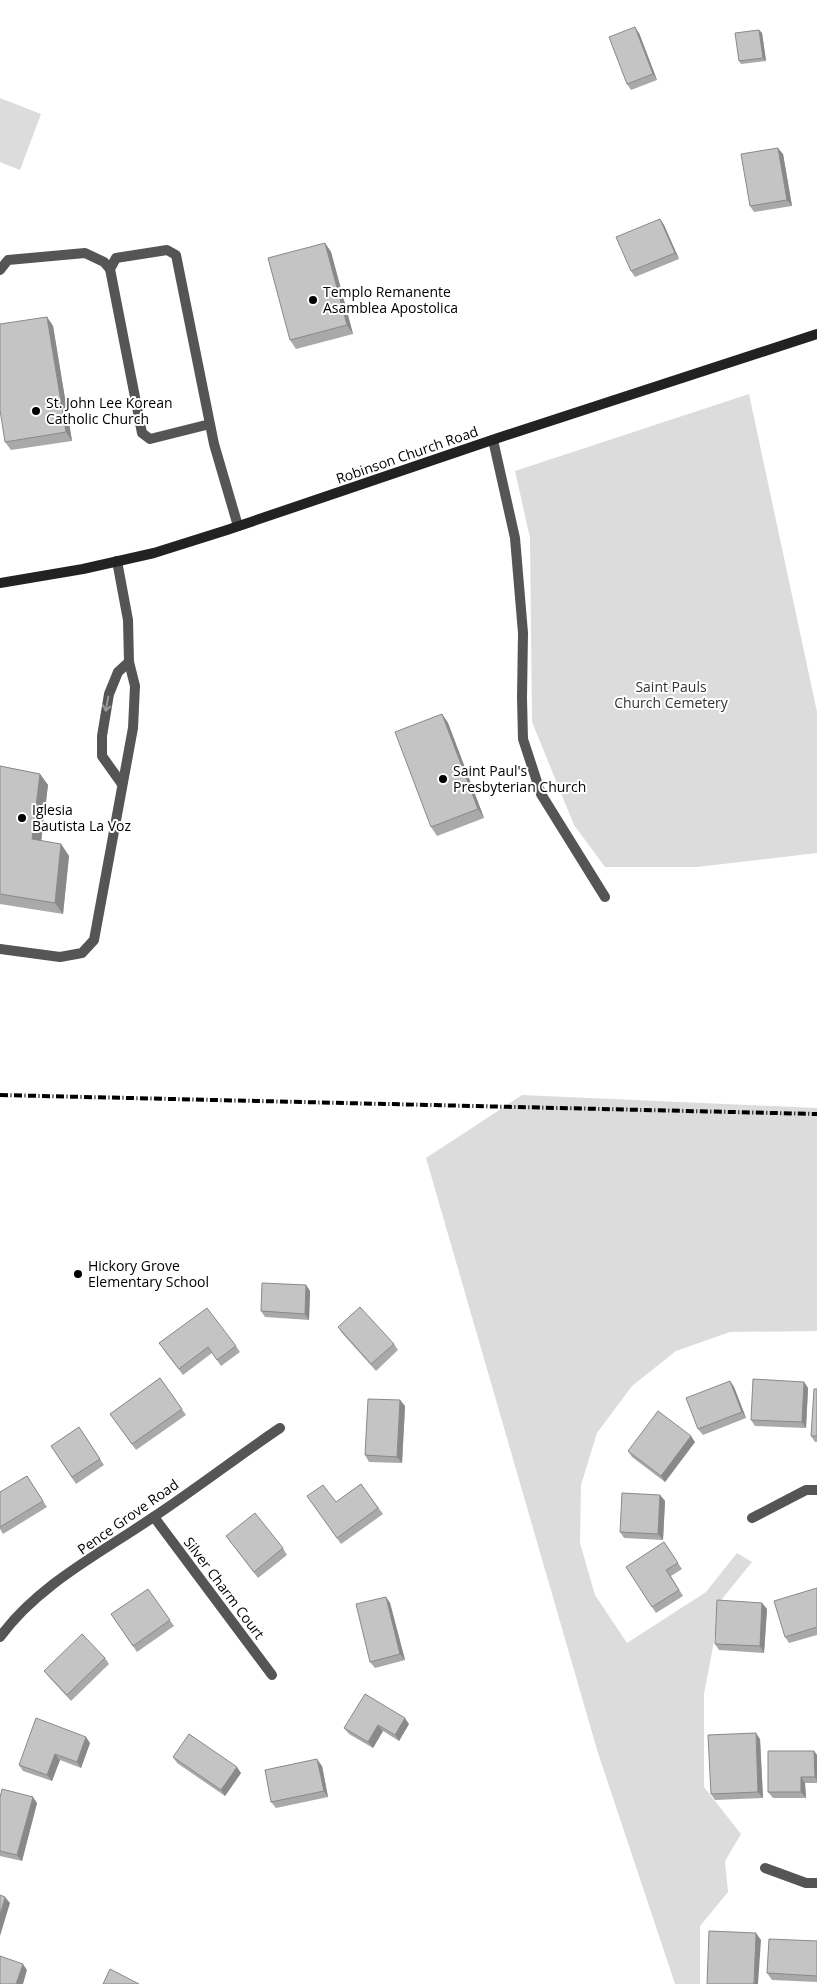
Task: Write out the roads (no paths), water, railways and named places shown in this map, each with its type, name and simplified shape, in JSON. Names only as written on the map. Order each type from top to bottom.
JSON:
[{"type":"street","points":[[110,268],[116,258],[167,250],[176,255],[210,424],[238,526]]},
{"type":"street","points":[[0,270],[8,260],[85,253],[104,262],[110,268],[142,433],[150,439],[210,424]]},
{"type":"street","name":"Robinson Church Road","points":[[0,583],[28,580],[154,553],[817,334]]},
{"type":"street","points":[[492,440],[515,538],[523,633],[523,739],[541,794],[605,897]]},
{"type":"street","points":[[0,949],[60,957],[82,954],[94,940],[133,728],[135,686],[129,662],[128,620],[117,561]]},
{"type":"street","points":[[122,784],[102,756],[102,736],[109,694],[118,672],[129,662]]},
{"type":"street","name":"Pence Grove Road","points":[[0,1637],[14,1618],[41,1592],[154,1517],[280,1428]]},
{"type":"street","points":[[752,1518],[806,1490],[817,1490]]},
{"type":"street","name":"Silver Charm Court","points":[[154,1517],[272,1675]]},
{"type":"street","points":[[765,1868],[806,1883],[817,1883]]},
{"type":"railway","points":[[0,1095],[817,1114]]},
{"type":"place","name":"Templo Remanente Asamblea Apostolica","points":[[313,300]]},
{"type":"place","name":"St. John Lee Korean Catholic Church","points":[[36,411]]},
{"type":"place","name":"Saint Paul's Presbyterian Church","points":[[443,779]]},
{"type":"place","name":"Iglesia Bautista La Voz","points":[[22,818]]},
{"type":"place","name":"Hickory Grove Elementary School","points":[[78,1274]]},
{"type":"park label","name":"Saint Pauls Church Cemetery","points":[[671,696]]}]
